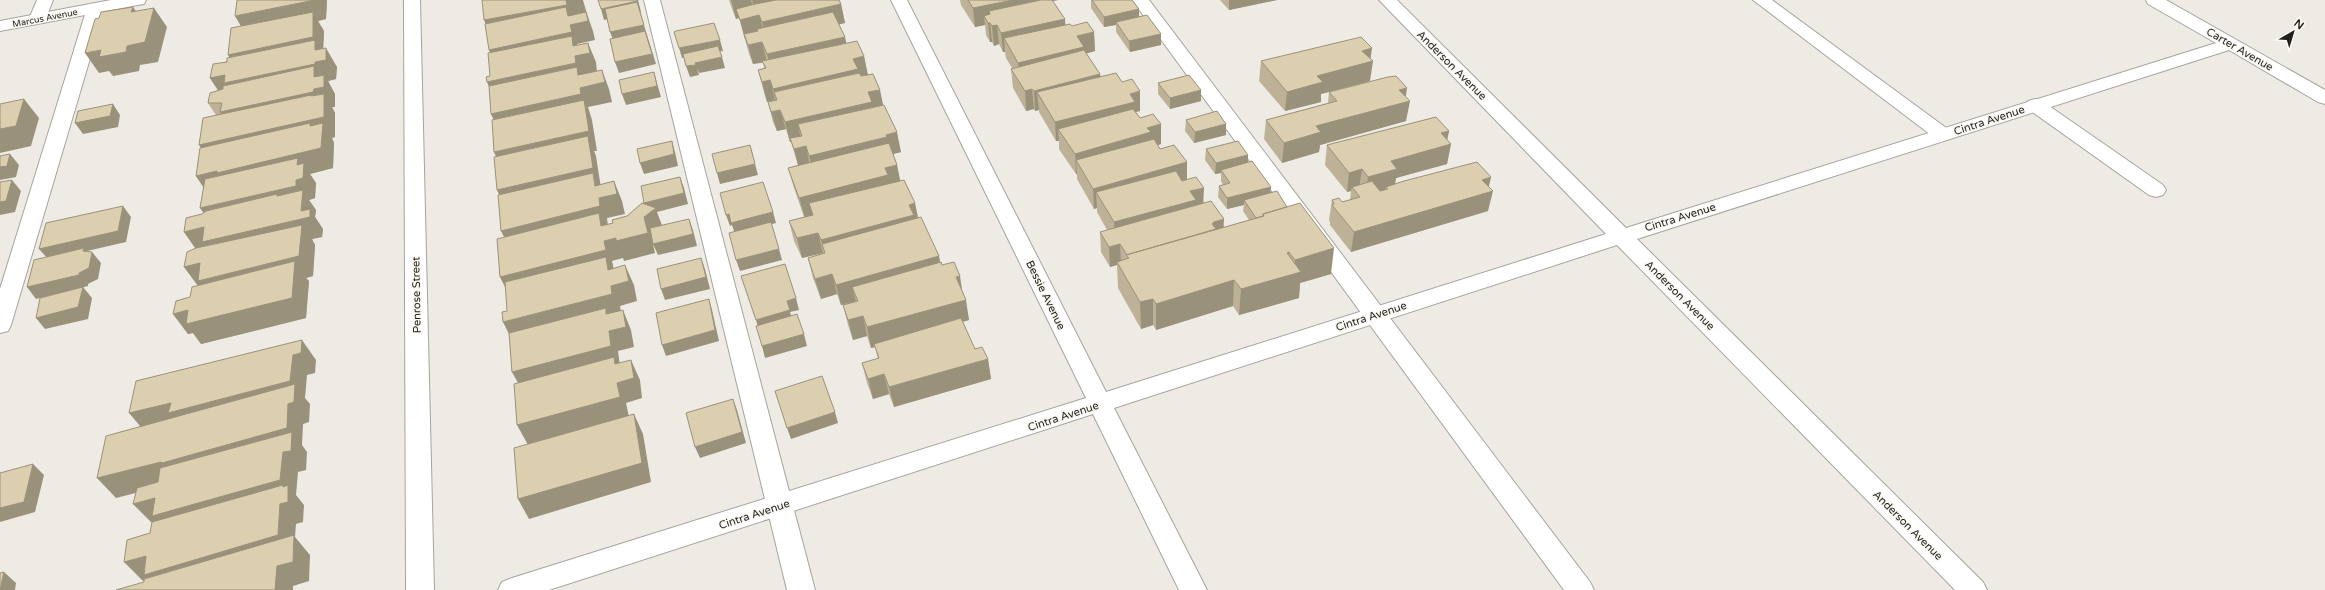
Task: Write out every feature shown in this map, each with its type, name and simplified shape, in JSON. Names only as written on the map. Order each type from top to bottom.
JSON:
[{"type":"street","points":[[38,19],[45,0]]},
{"type":"street","name":"Marcus Avenue","points":[[0,26],[138,0]]},
{"type":"street","name":"Penrose Street","points":[[412,0],[420,590]]},
{"type":"street","points":[[652,0],[781,505],[801,590]]},
{"type":"street","name":"Bessie Avenue","points":[[899,0],[1192,590]]},
{"type":"street","points":[[1140,0],[1374,316],[1580,590]]},
{"type":"street","name":"Anderson Avenue","points":[[1387,0],[1973,590]]},
{"type":"street","points":[[1761,0],[1942,134]]},
{"type":"street","name":"Carter Avenue","points":[[2154,0],[2325,98]]},
{"type":"street","points":[[0,324],[96,8]]},
{"type":"street","name":"Cintra Avenue","points":[[512,590],[1100,404],[1942,134],[2231,44]]},
{"type":"street","points":[[2035,105],[2156,190]]},
{"type":"building","points":[[237,0],[315,0],[235,16]]},
{"type":"building","points":[[482,0],[566,0],[567,5],[484,20]]},
{"type":"building","points":[[598,0],[638,0],[638,1],[601,9]]},
{"type":"building","points":[[776,0],[839,0],[841,4],[762,22],[759,15],[740,20],[736,9]]},
{"type":"building","points":[[968,0],[1013,0],[973,8]]},
{"type":"building","points":[[1041,0],[1052,0],[1065,19],[1001,33],[997,25],[992,26],[988,23],[984,16],[990,14],[989,11]]},
{"type":"building","points":[[1092,0],[1132,0],[1139,9],[1104,17]]},
{"type":"building","points":[[637,2],[644,25],[610,32],[605,9]]},
{"type":"building","points":[[133,7],[131,12],[154,8],[145,42],[127,46],[126,52],[99,57],[101,50],[85,53],[95,19],[99,18],[101,12]]},
{"type":"building","points":[[566,7],[568,16],[586,12],[588,21],[570,25],[572,32],[489,50],[485,24]]},
{"type":"building","points":[[313,12],[313,37],[228,55],[231,28]]},
{"type":"building","points":[[833,12],[845,37],[767,54],[762,42],[748,45],[744,34],[758,31],[757,29]]},
{"type":"building","points":[[1147,15],[1161,34],[1129,41],[1116,22]]},
{"type":"building","points":[[1087,22],[1094,32],[1077,36],[1084,47],[1018,63],[1004,38],[1070,24],[1072,26]]},
{"type":"building","points":[[714,23],[720,40],[679,48],[674,32]]},
{"type":"building","points":[[645,31],[652,54],[615,62],[610,39]]},
{"type":"building","points":[[572,36],[573,46],[588,43],[590,53],[575,56],[576,63],[487,82],[486,77],[490,76],[488,53]]},
{"type":"building","points":[[1361,37],[1372,48],[1362,51],[1373,61],[1317,76],[1323,82],[1287,92],[1261,61]]},
{"type":"building","points":[[315,40],[315,50],[326,48],[326,60],[315,62],[315,64],[224,83],[225,75],[210,78],[213,64],[227,62],[227,58]]},
{"type":"building","points":[[857,41],[864,56],[853,59],[858,69],[773,89],[770,80],[762,82],[758,70],[766,68],[762,61]]},
{"type":"building","points":[[718,46],[722,57],[695,63],[696,65],[686,66],[683,54]]},
{"type":"building","points":[[1084,50],[1100,74],[1034,91],[1032,89],[1025,91],[1011,69]]},
{"type":"building","points":[[314,66],[314,77],[324,75],[324,87],[314,89],[313,92],[220,112],[222,103],[208,103],[210,93],[223,89],[223,86]]},
{"type":"building","points":[[577,67],[578,75],[602,70],[605,82],[580,88],[581,94],[491,114],[489,86]]},
{"type":"building","points":[[654,72],[657,86],[622,94],[619,80]]},
{"type":"building","points":[[859,73],[861,76],[873,74],[880,90],[868,92],[872,102],[785,122],[780,110],[771,112],[768,102],[777,100],[774,92]]},
{"type":"building","points":[[1116,73],[1122,82],[1132,79],[1140,91],[1130,94],[1135,102],[1055,122],[1037,92]]},
{"type":"building","points":[[1189,75],[1201,90],[1170,98],[1158,83]]},
{"type":"building","points":[[1396,76],[1407,88],[1399,90],[1410,101],[1316,126],[1321,132],[1284,143],[1266,120],[1337,101],[1329,92]]},
{"type":"building","points":[[324,94],[324,117],[199,145],[203,118],[311,95]]},
{"type":"building","points":[[24,99],[16,126],[0,129],[0,104]]},
{"type":"building","points":[[584,100],[589,131],[494,152],[492,120]]},
{"type":"building","points":[[113,104],[110,116],[75,123],[78,111]]},
{"type":"building","points":[[884,105],[897,132],[886,135],[887,137],[809,156],[806,146],[794,149],[790,138],[802,136],[798,124]]},
{"type":"building","points":[[1133,109],[1140,118],[1153,114],[1161,124],[1147,128],[1151,132],[1075,154],[1058,129]]},
{"type":"building","points":[[1217,111],[1226,124],[1195,132],[1186,120]]},
{"type":"building","points":[[1436,117],[1449,131],[1441,133],[1451,144],[1391,161],[1397,169],[1368,177],[1362,169],[1349,173],[1327,145]]},
{"type":"building","points":[[310,123],[310,126],[323,123],[321,148],[217,173],[217,171],[196,176],[200,148]]},
{"type":"building","points":[[588,136],[593,168],[497,190],[494,157]]},
{"type":"building","points":[[1154,139],[1160,149],[1174,145],[1187,162],[1093,189],[1076,160]]},
{"type":"building","points":[[672,141],[674,154],[640,163],[637,149]]},
{"type":"building","points":[[1238,141],[1248,155],[1216,163],[1206,149]]},
{"type":"building","points":[[889,143],[897,165],[885,168],[888,175],[799,198],[788,168]]},
{"type":"building","points":[[750,145],[755,164],[717,173],[712,154]]},
{"type":"building","points":[[10,154],[7,166],[0,167],[0,156]]},
{"type":"building","points":[[298,158],[297,165],[304,163],[303,178],[296,180],[296,186],[200,208],[205,179]]},
{"type":"building","points":[[1252,161],[1271,187],[1227,198],[1219,186],[1230,183],[1221,170]]},
{"type":"building","points":[[1477,162],[1491,177],[1482,180],[1493,191],[1354,232],[1332,205],[1334,204],[1332,200],[1339,198],[1342,202],[1360,197],[1352,187],[1372,181],[1380,191],[1388,189],[1386,187],[1404,181]]},
{"type":"building","points":[[1176,171],[1182,181],[1196,177],[1204,188],[1190,191],[1196,200],[1114,222],[1096,192]]},
{"type":"building","points":[[593,173],[595,186],[614,181],[617,194],[599,198],[600,206],[501,231],[498,195]]},
{"type":"building","points":[[680,177],[684,193],[644,203],[641,186]]},
{"type":"building","points":[[12,180],[6,201],[0,202],[0,182]]},
{"type":"building","points":[[904,180],[915,203],[909,205],[914,215],[821,240],[818,233],[797,238],[789,221],[813,215],[809,203]]},
{"type":"building","points":[[763,182],[773,212],[731,223],[729,214],[726,215],[720,193]]},
{"type":"building","points":[[303,190],[301,211],[310,209],[310,217],[202,242],[204,227],[184,232],[186,218],[202,214],[206,211],[277,194],[277,196]]},
{"type":"building","points":[[1277,191],[1287,207],[1263,214],[1263,216],[1256,218],[1244,200]]},
{"type":"building","points":[[1211,201],[1224,219],[1212,224],[1216,229],[1127,255],[1120,244],[1109,247],[1100,232]]},
{"type":"building","points":[[642,203],[656,208],[644,217],[648,233],[616,241],[616,238],[604,241],[606,250],[500,277],[497,239],[599,213],[601,226],[613,223],[612,220],[627,216]]},
{"type":"building","points":[[1300,203],[1334,248],[1295,260],[1289,252],[1287,253],[1301,272],[1241,289],[1234,280],[1156,304],[1153,299],[1140,302],[1117,262],[1129,258],[1126,255],[1264,216],[1263,214]]},
{"type":"building","points":[[123,206],[118,231],[39,249],[46,223]]},
{"type":"building","points":[[921,217],[939,256],[836,285],[832,274],[815,279],[808,258],[825,253],[822,244]]},
{"type":"building","points":[[689,219],[693,234],[653,244],[650,228]]},
{"type":"building","points":[[771,222],[779,249],[736,260],[729,233]]},
{"type":"building","points":[[302,225],[299,256],[198,281],[200,263],[184,267],[187,252],[196,248]]},
{"type":"building","points":[[84,248],[83,251],[92,252],[89,268],[79,273],[79,275],[27,287],[34,260]]},
{"type":"building","points":[[606,257],[608,270],[625,265],[629,281],[611,286],[612,294],[503,322],[502,312],[507,311],[505,282]]},
{"type":"building","points":[[701,258],[706,277],[661,289],[657,269]]},
{"type":"building","points":[[295,261],[292,298],[186,324],[188,310],[173,314],[176,301],[190,297],[192,287]]},
{"type":"building","points":[[941,262],[942,265],[954,262],[960,276],[956,277],[966,300],[867,327],[863,316],[848,320],[843,305],[858,301],[852,287]]},
{"type":"building","points":[[785,264],[796,298],[787,301],[790,310],[756,320],[741,276]]},
{"type":"building","points":[[83,287],[78,307],[36,318],[40,298]]},
{"type":"building","points":[[709,299],[715,330],[662,345],[656,313]]},
{"type":"building","points":[[606,308],[606,314],[623,310],[626,327],[609,331],[611,346],[512,372],[509,333]]},
{"type":"building","points":[[797,314],[804,334],[762,346],[756,326]]},
{"type":"building","points":[[961,318],[975,349],[982,347],[988,359],[889,387],[884,374],[868,379],[862,363],[879,358],[874,344]]},
{"type":"building","points":[[302,340],[301,353],[293,355],[290,381],[168,413],[171,403],[129,413],[136,381]]},
{"type":"building","points":[[614,357],[615,364],[631,360],[634,378],[617,383],[620,397],[517,425],[514,384]]},
{"type":"building","points":[[822,376],[835,412],[787,428],[775,391]]},
{"type":"building","points":[[295,384],[294,402],[288,404],[287,428],[162,463],[97,478],[106,436]]},
{"type":"building","points":[[733,399],[742,432],[695,447],[686,413]]},
{"type":"building","points":[[634,414],[642,463],[518,499],[514,448]]},
{"type":"building","points":[[292,432],[291,451],[283,452],[280,480],[152,516],[155,498],[133,504],[137,488],[158,482],[160,468]]},
{"type":"building","points":[[33,464],[24,502],[0,508],[0,473]]},
{"type":"building","points":[[283,485],[283,487],[288,485],[288,502],[280,504],[278,535],[144,575],[146,556],[124,562],[127,540],[150,533],[152,522]]},
{"type":"building","points":[[294,535],[293,562],[277,566],[275,590],[116,590],[144,582],[144,579]]},
{"type":"building","points":[[4,572],[0,590],[0,573]]}]
